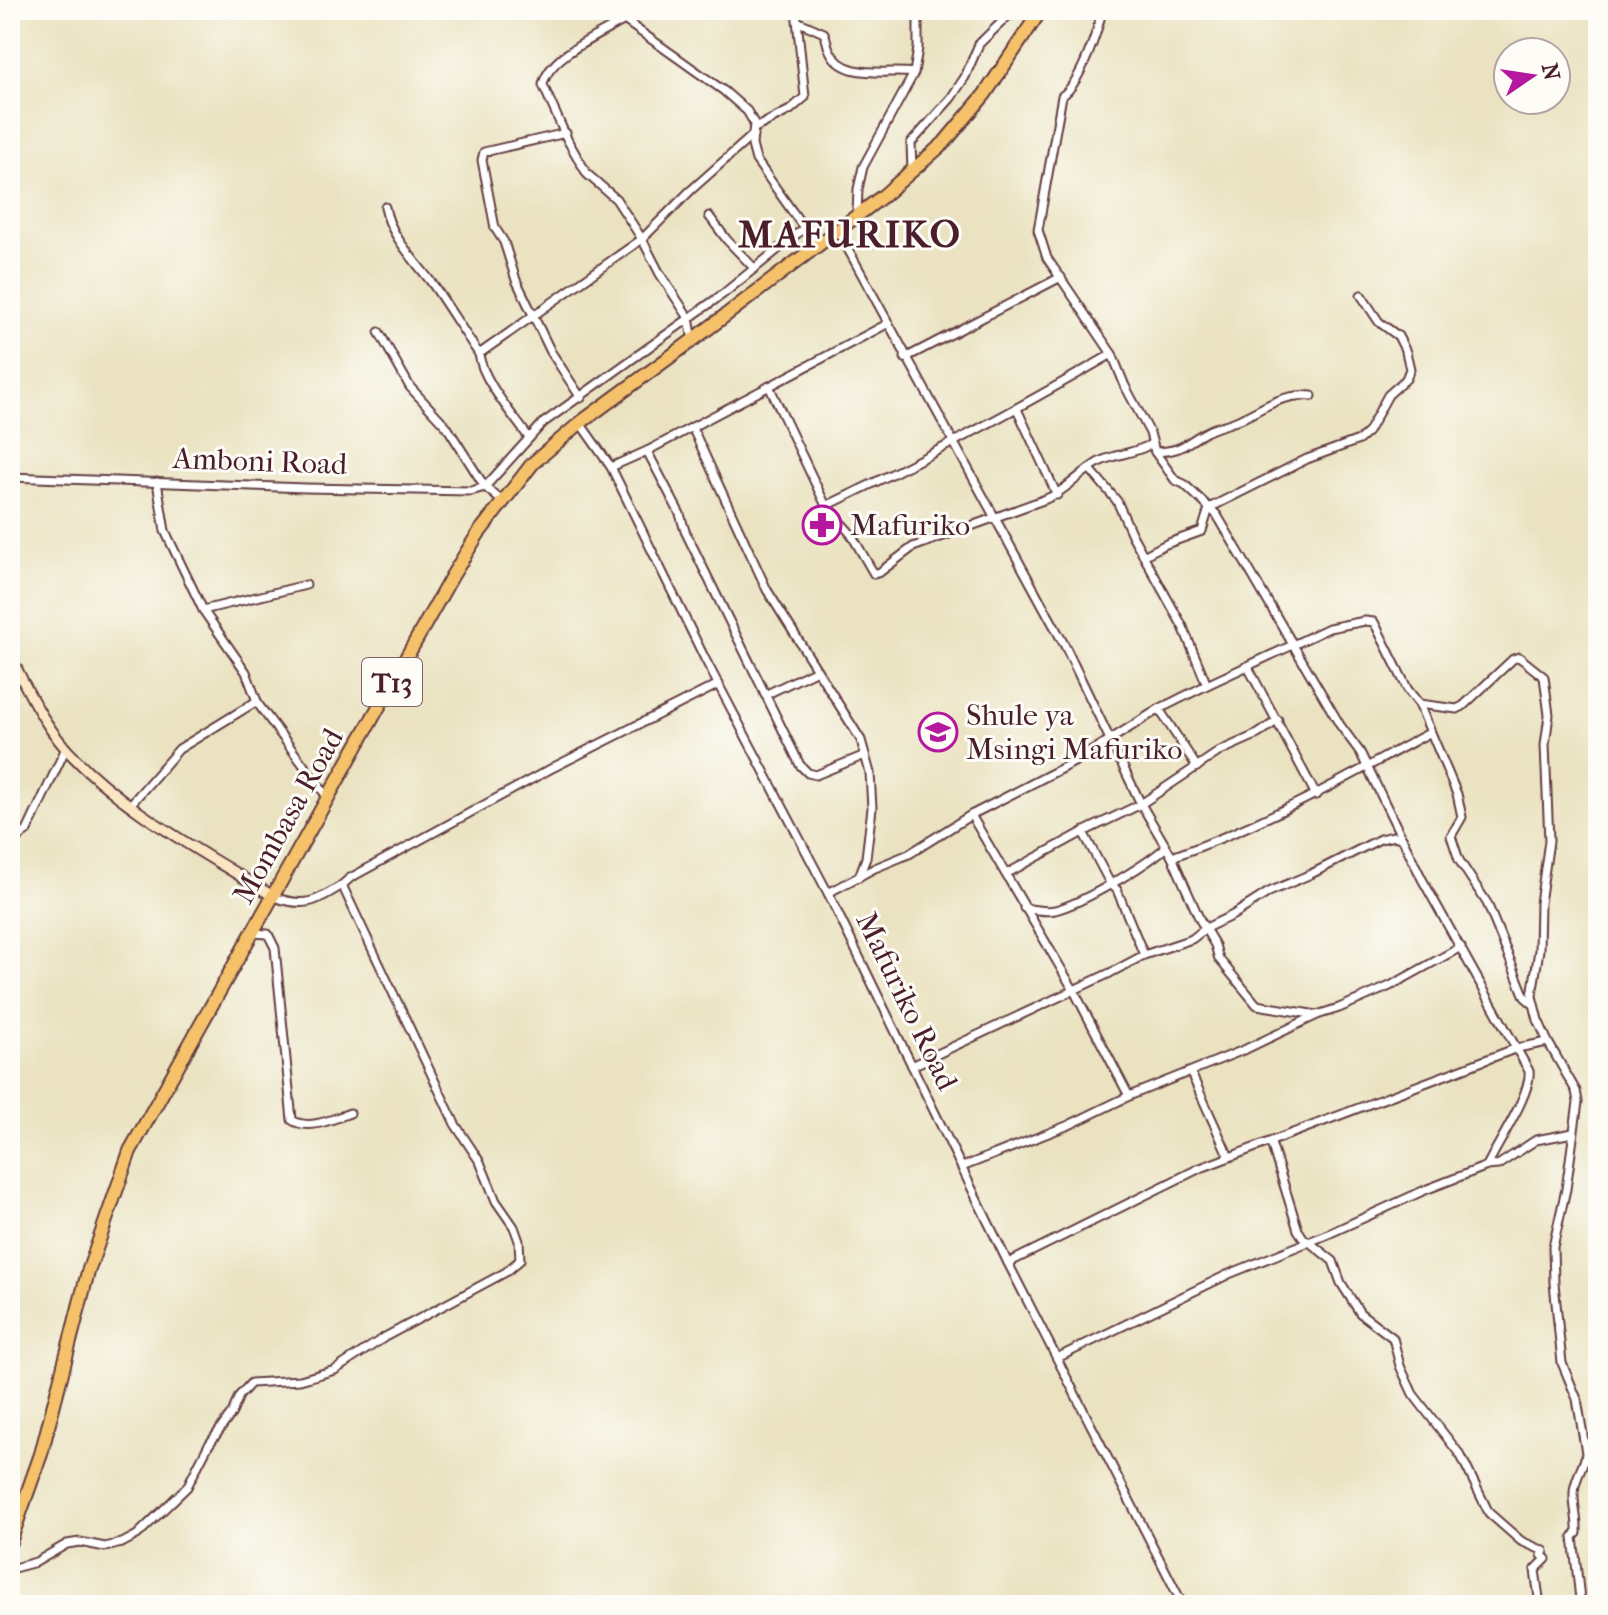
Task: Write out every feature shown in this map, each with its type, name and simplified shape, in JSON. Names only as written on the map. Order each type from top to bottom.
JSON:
[{"type":"highway","name":"Mombasa Road","points":[[10,1542],[41,1454],[88,1272],[130,1151],[452,576],[502,501],[533,463],[580,423],[857,215],[944,143],[985,94],[1041,10]]},
{"type":"main road","points":[[10,655],[32,699],[66,748],[101,782],[130,805],[274,897]]},
{"type":"street","points":[[610,10],[724,91],[747,111],[755,131],[752,145],[756,160],[816,245]]},
{"type":"street","points":[[479,354],[642,239],[755,131],[805,97],[796,10]]},
{"type":"street","points":[[857,215],[863,167],[914,73],[918,48],[918,10]]},
{"type":"street","points":[[912,171],[911,143],[951,98],[965,77],[979,44],[1014,10]]},
{"type":"street","points":[[1102,10],[1080,69],[1068,92],[1062,96],[1038,230],[1047,258],[1112,354],[1155,452],[1175,480],[1184,484],[1217,515],[1368,768],[1422,879],[1517,1048],[1530,1078],[1519,1106],[1487,1166]]},
{"type":"street","points":[[624,20],[555,62],[544,77],[543,85],[568,141],[587,174],[616,199],[689,318],[693,340]]},
{"type":"street","points":[[799,22],[824,33],[831,54],[848,69],[914,73]]},
{"type":"street","points":[[566,133],[489,149],[482,156],[495,228],[504,242],[532,316],[581,398]]},
{"type":"street","points":[[385,207],[387,219],[408,253],[479,354],[480,362],[529,438]]},
{"type":"street","points":[[709,216],[754,268]]},
{"type":"street","points":[[485,487],[543,423],[723,294],[803,229]]},
{"type":"street","points":[[837,229],[1065,646],[1141,804],[1172,857],[1220,961],[1257,1005],[1317,1015]]},
{"type":"street","points":[[905,358],[1061,277]]},
{"type":"street","points":[[1145,555],[1202,531],[1209,508],[1307,459],[1359,440],[1373,425],[1388,395],[1406,379],[1410,369],[1398,336],[1379,322],[1361,295]]},
{"type":"street","points":[[611,467],[887,324]]},
{"type":"street","points":[[379,332],[410,387],[447,427],[485,487],[502,501]]},
{"type":"street","points":[[826,506],[1017,409],[1112,354]]},
{"type":"street","points":[[769,386],[826,506],[851,534],[874,574],[913,547],[1057,495],[1111,457],[1142,450],[1153,443]]},
{"type":"street","points":[[1155,452],[1177,451],[1209,430],[1237,420],[1261,406],[1292,395],[1312,396]]},
{"type":"street","points":[[1017,409],[1057,495]]},
{"type":"street","name":"Mafuriko Road","points":[[580,423],[611,467],[828,893],[1008,1263],[1183,1605]]},
{"type":"street","points":[[692,427],[767,590],[861,740],[870,773],[872,808],[866,858],[859,877]]},
{"type":"street","points":[[647,451],[800,765],[808,773],[816,775],[865,755]]},
{"type":"street","points":[[1090,469],[1117,501],[1132,535],[1183,627],[1207,685]]},
{"type":"street","name":"Amboni Road","points":[[10,477],[305,488],[471,491],[485,487]]},
{"type":"street","points":[[157,482],[165,531],[203,610],[246,672],[257,701],[328,798]]},
{"type":"street","points":[[203,610],[306,585]]},
{"type":"street","points":[[828,893],[909,854],[971,815],[1076,761],[1159,709],[1207,685],[1329,628],[1374,622],[1408,690],[1419,704],[1457,794],[1462,817],[1451,836],[1459,860],[1487,903],[1525,997],[1533,1003]]},
{"type":"street","points":[[1419,704],[1457,709],[1519,657],[1544,677],[1549,715],[1545,745],[1549,841],[1532,996],[1548,1042],[1576,1091],[1578,1102],[1566,1189],[1553,1247],[1562,1363],[1577,1399],[1587,1458],[1578,1470],[1574,1494],[1578,1518],[1577,1533],[1573,1537],[1574,1566],[1580,1599],[1585,1602],[1583,1605]]},
{"type":"street","points":[[1248,667],[1316,795]]},
{"type":"street","points":[[765,695],[817,670]]},
{"type":"street","points":[[274,897],[292,904],[312,902],[350,878],[554,767],[719,684]]},
{"type":"street","points":[[130,805],[179,749],[257,701]]},
{"type":"street","points":[[1159,709],[1197,767]]},
{"type":"street","points":[[1006,874],[1141,804],[1220,751],[1258,734],[1278,720]]},
{"type":"street","points":[[1172,857],[1262,821],[1316,795],[1429,733]]},
{"type":"street","points":[[10,844],[27,831],[66,748]]},
{"type":"street","points":[[971,815],[1073,989],[1129,1096]]},
{"type":"street","points":[[1083,832],[1110,883],[1117,890],[1144,955]]},
{"type":"street","points":[[912,1066],[1144,955],[1192,939],[1269,892],[1380,839],[1394,836],[1403,839]]},
{"type":"street","points":[[1024,908],[1042,911],[1057,909],[1110,883],[1165,848]]},
{"type":"street","points":[[10,1569],[36,1562],[67,1544],[80,1542],[105,1547],[137,1535],[187,1487],[208,1446],[232,1413],[239,1396],[251,1383],[300,1380],[335,1370],[385,1337],[506,1272],[520,1260],[519,1241],[514,1227],[496,1201],[480,1162],[455,1124],[342,885]]},
{"type":"street","points":[[252,933],[268,934],[275,948],[292,1120],[304,1124],[324,1122],[350,1113]]},
{"type":"street","points":[[962,1167],[1069,1125],[1129,1096],[1191,1073],[1317,1015],[1390,986],[1461,947]]},
{"type":"street","points":[[1008,1263],[1177,1179],[1229,1157],[1517,1048],[1548,1042]]},
{"type":"street","points":[[1191,1073],[1229,1157]]},
{"type":"street","points":[[1057,1358],[1229,1274],[1487,1166],[1498,1165],[1536,1140],[1573,1133]]},
{"type":"street","points":[[1271,1143],[1298,1230],[1307,1242],[1333,1261],[1341,1283],[1360,1313],[1393,1338],[1400,1366],[1413,1394],[1461,1456],[1489,1513],[1521,1541],[1544,1551],[1542,1555],[1546,1559],[1535,1570],[1540,1605]]},
{"type":"place","name":"Mafuriko","points":[[822,525]]},
{"type":"place","name":"Shule ya Msingi Mafuriko","points":[[938,732]]},
{"type":"district","name":"MAFURIKO","points":[[850,234]]}]
